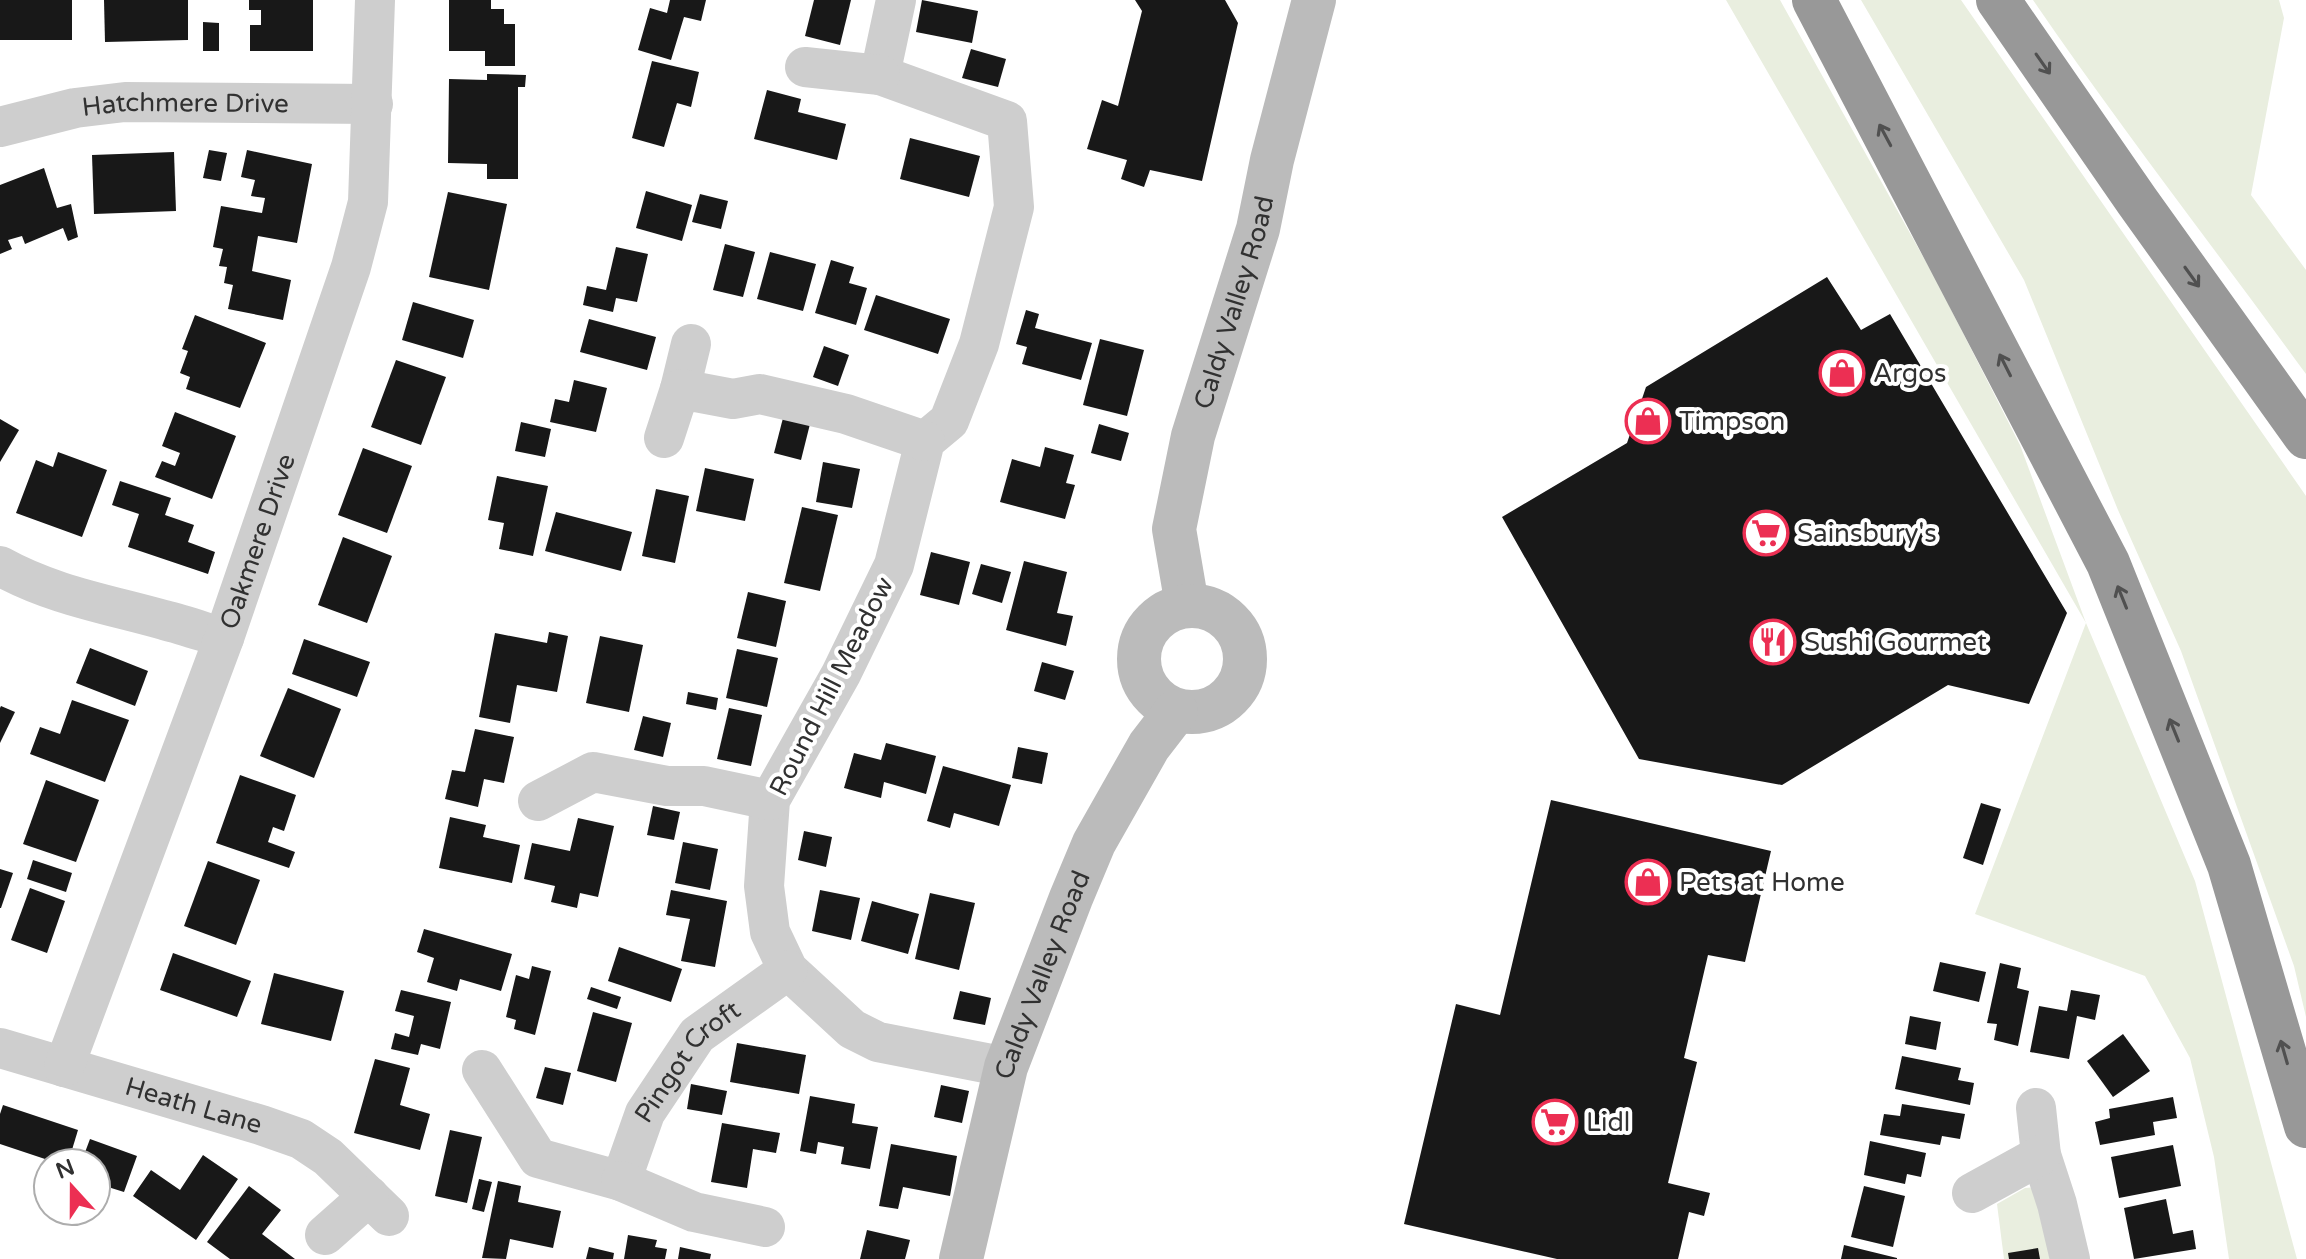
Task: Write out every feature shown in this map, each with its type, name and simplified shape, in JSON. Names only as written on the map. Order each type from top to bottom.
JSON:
[{"type":"highway","points":[[1814,0],[2108,563],[2229,865],[2306,1126]]},
{"type":"highway","points":[[1998,0],[2306,437]]},
{"type":"street","name":"Oakmere Drive","points":[[64,1067],[224,638],[351,267],[368,202],[375,0]]},
{"type":"street","points":[[880,75],[896,0]]},
{"type":"street","name":"Caldy Valley Road","points":[[1187,605],[1174,529],[1193,436],[1258,229],[1272,160],[1314,0]]},
{"type":"street","name":"Round Hill Meadow","points":[[805,67],[880,75],[1007,121],[1014,207],[983,329],[949,421],[925,441],[894,565],[841,674],[770,800],[764,886],[770,932],[788,970],[852,1029],[878,1042],[1006,1067]]},
{"type":"street","name":"Hatchmere Drive","points":[[0,127],[75,108],[125,102],[373,104]]},
{"type":"street","points":[[664,438],[691,344]]},
{"type":"street","points":[[680,389],[733,399],[760,394],[846,414],[925,441]]},
{"type":"street","points":[[0,566],[29,582],[78,599],[224,638]]},
{"type":"street","points":[[1187,605],[1217,612],[1240,633],[1246,664],[1238,687],[1222,704],[1200,713],[1176,711],[1155,699],[1141,678],[1138,654],[1146,630],[1163,613],[1187,605]]},
{"type":"street","name":"Caldy Valley Road","points":[[961,1259],[1006,1067],[1094,843],[1149,746],[1176,711]]},
{"type":"street","points":[[538,801],[593,772],[667,786],[704,786],[770,800]]},
{"type":"street","name":"Pingot Croft","points":[[621,1181],[645,1113],[697,1035],[788,970]]},
{"type":"street","name":"Heath Lane","points":[[0,1048],[301,1139],[328,1157],[379,1206],[325,1235]]},
{"type":"street","points":[[482,1070],[538,1158],[621,1181],[694,1212],[765,1227]]},
{"type":"street","points":[[2036,1108],[2041,1155],[2070,1259]]},
{"type":"street","points":[[1972,1193],[2041,1155]]},
{"type":"shaded area","points":[[1726,0],[1780,0],[1935,278],[2020,445],[2086,623]]},
{"type":"shaded area","points":[[1861,0],[1961,0],[2306,496],[2306,1017],[2294,966],[2181,651],[2118,510],[2024,280]]},
{"type":"shaded area","points":[[2033,0],[2279,0],[2284,18],[2251,195],[2306,270],[2306,374],[2134,141]]},
{"type":"shaded area","points":[[2086,623],[2195,881],[2297,1259],[2229,1259],[2214,1157],[2190,1058],[2145,976],[1975,914]]},
{"type":"shaded area","points":[[2037,1187],[2059,1259],[2004,1259],[1997,1204],[2025,1188]]},
{"type":"building","points":[[0,0],[72,0],[72,40],[0,40]]},
{"type":"building","points":[[104,0],[188,0],[188,40],[105,42]]},
{"type":"building","points":[[249,0],[313,0],[313,51],[250,51],[250,25],[261,25],[261,10],[249,10]]},
{"type":"building","points":[[449,0],[491,0],[491,9],[504,9],[504,24],[515,24],[515,66],[485,66],[485,51],[449,51]]},
{"type":"building","points":[[670,0],[706,0],[701,21],[684,17],[671,60],[638,50],[650,8],[667,13]]},
{"type":"building","points":[[814,0],[851,0],[840,45],[805,36]]},
{"type":"building","points":[[922,0],[978,11],[972,43],[916,32]]},
{"type":"building","points":[[1135,0],[1225,0],[1238,23],[1202,181],[1150,170],[1144,187],[1121,179],[1127,160],[1087,149],[1102,100],[1118,106],[1142,11]]},
{"type":"building","points":[[203,22],[219,23],[219,51],[203,51]]},
{"type":"building","points":[[971,49],[1006,59],[998,87],[962,78]]},
{"type":"building","points":[[652,61],[699,72],[691,107],[677,103],[664,147],[632,138]]},
{"type":"building","points":[[487,74],[526,75],[525,87],[518,87],[518,179],[487,179],[487,164],[448,163],[449,79],[487,80]]},
{"type":"building","points":[[767,90],[801,99],[798,112],[846,124],[837,160],[754,139]]},
{"type":"building","points":[[910,138],[980,156],[969,197],[900,179]]},
{"type":"building","points":[[209,150],[227,153],[221,181],[203,178]]},
{"type":"building","points":[[247,150],[312,164],[297,243],[258,236],[252,271],[291,280],[283,320],[228,309],[233,285],[224,283],[227,267],[219,266],[223,249],[213,247],[221,206],[262,213],[265,198],[251,196],[255,180],[241,177]]},
{"type":"building","points":[[174,152],[176,211],[94,214],[92,155]]},
{"type":"building","points":[[44,168],[57,208],[71,204],[78,237],[68,241],[63,228],[25,244],[22,236],[8,240],[12,249],[0,254],[0,185]]},
{"type":"building","points":[[646,191],[692,205],[682,241],[636,228]]},
{"type":"building","points":[[448,192],[507,204],[489,290],[429,277]]},
{"type":"building","points":[[700,194],[728,201],[721,229],[692,222]]},
{"type":"building","points":[[725,244],[755,252],[743,297],[713,290]]},
{"type":"building","points":[[616,247],[648,254],[637,302],[616,298],[613,312],[583,305],[587,286],[606,290]]},
{"type":"building","points":[[770,252],[816,264],[803,311],[757,299]]},
{"type":"building","points":[[831,260],[854,267],[849,283],[867,288],[856,325],[815,313]]},
{"type":"building","name":"Sainsbury's","points":[[1827,277],[1861,330],[1890,314],[2067,613],[2029,704],[1948,685],[1782,785],[1639,759],[1502,517],[1627,443],[1646,387]]},
{"type":"building","points":[[876,295],[950,319],[938,354],[864,330]]},
{"type":"building","points":[[413,302],[474,320],[463,358],[402,340]]},
{"type":"building","points":[[1026,310],[1039,314],[1035,328],[1092,343],[1081,380],[1022,364],[1027,347],[1016,344]]},
{"type":"building","points":[[195,315],[266,343],[240,408],[186,389],[190,377],[180,373],[188,351],[182,349]]},
{"type":"building","points":[[589,319],[656,337],[647,370],[580,352]]},
{"type":"building","points":[[1100,339],[1144,350],[1127,416],[1083,405]]},
{"type":"building","points":[[824,346],[849,355],[838,386],[813,377]]},
{"type":"building","points":[[396,360],[446,377],[421,445],[371,427]]},
{"type":"building","points":[[574,380],[607,388],[596,432],[550,422],[555,399],[569,402]]},
{"type":"building","points":[[175,412],[236,436],[212,499],[155,477],[162,461],[175,466],[180,453],[162,446]]},
{"type":"building","points":[[783,418],[810,424],[801,460],[774,453]]},
{"type":"building","points":[[0,419],[19,430],[0,462]]},
{"type":"building","points":[[521,422],[551,429],[545,457],[515,451]]},
{"type":"building","points":[[1099,424],[1129,433],[1121,461],[1091,453]]},
{"type":"building","points":[[1045,447],[1074,455],[1066,483],[1075,485],[1065,519],[1000,502],[1012,459],[1040,467]]},
{"type":"building","points":[[363,448],[412,466],[387,533],[338,515]]},
{"type":"building","points":[[58,452],[107,470],[82,537],[16,513],[36,460],[53,467]]},
{"type":"building","points":[[823,462],[860,469],[852,508],[816,502]]},
{"type":"building","points":[[705,468],[754,479],[745,521],[696,511]]},
{"type":"building","points":[[497,476],[548,486],[533,556],[499,549],[504,523],[488,520]]},
{"type":"building","points":[[120,481],[171,498],[165,515],[194,525],[188,542],[215,552],[208,574],[128,547],[139,514],[112,505]]},
{"type":"building","points":[[656,489],[689,496],[675,563],[642,556]]},
{"type":"building","points":[[802,507],[838,515],[820,591],[784,583]]},
{"type":"building","points":[[556,512],[632,532],[621,571],[545,551]]},
{"type":"building","points":[[343,537],[392,556],[367,623],[318,605]]},
{"type":"building","points":[[931,552],[970,562],[959,605],[920,595]]},
{"type":"building","points":[[1024,561],[1067,572],[1057,613],[1073,616],[1066,646],[1006,630]]},
{"type":"building","points":[[981,564],[1011,572],[1002,603],[972,594]]},
{"type":"building","points":[[748,592],[786,601],[776,647],[737,638]]},
{"type":"building","points":[[549,632],[568,636],[557,692],[517,685],[510,723],[479,717],[495,633],[547,643]]},
{"type":"building","points":[[600,636],[643,645],[629,712],[586,703]]},
{"type":"building","points":[[304,639],[370,662],[357,697],[292,674]]},
{"type":"building","points":[[90,648],[148,671],[135,706],[76,683]]},
{"type":"building","points":[[737,649],[778,658],[767,707],[726,698]]},
{"type":"building","points":[[1042,662],[1074,671],[1065,700],[1034,691]]},
{"type":"building","points":[[288,688],[341,709],[314,778],[260,756]]},
{"type":"building","points":[[688,692],[718,698],[716,710],[686,704]]},
{"type":"building","points":[[72,700],[129,720],[105,782],[30,754],[40,727],[60,734]]},
{"type":"building","points":[[0,708],[15,712],[0,743]]},
{"type":"building","points":[[729,708],[762,715],[751,766],[717,759]]},
{"type":"building","points":[[643,716],[671,723],[663,757],[634,750]]},
{"type":"building","points":[[475,729],[514,737],[504,783],[484,779],[478,807],[445,799],[452,770],[465,772]]},
{"type":"building","points":[[886,743],[936,756],[926,794],[884,782],[881,798],[844,788],[854,753],[881,760]]},
{"type":"building","points":[[1018,747],[1048,753],[1042,784],[1012,778]]},
{"type":"building","points":[[943,766],[1011,785],[999,826],[954,813],[950,828],[927,821]]},
{"type":"building","points":[[240,775],[296,795],[284,831],[273,827],[268,842],[295,852],[289,868],[216,843]]},
{"type":"building","points":[[46,780],[99,800],[76,862],[23,844]]},
{"type":"building","points":[[1551,800],[1771,851],[1745,962],[1708,955],[1684,1058],[1697,1062],[1668,1183],[1710,1193],[1704,1216],[1689,1212],[1678,1259],[1557,1259],[1404,1224],[1456,1004],[1500,1015]]},
{"type":"building","points":[[1981,803],[2001,809],[1983,865],[1963,858]]},
{"type":"building","points":[[653,806],[680,812],[674,840],[647,835]]},
{"type":"building","points":[[450,817],[486,825],[483,837],[520,845],[512,883],[439,868]]},
{"type":"building","points":[[578,818],[614,826],[598,897],[580,893],[577,908],[551,902],[555,886],[524,879],[532,843],[570,851]]},
{"type":"building","points":[[804,831],[832,837],[826,867],[798,860]]},
{"type":"building","points":[[683,842],[718,849],[710,890],[675,883]]},
{"type":"building","points":[[33,860],[72,873],[66,892],[27,879]]},
{"type":"building","points":[[208,861],[260,880],[236,945],[184,926]]},
{"type":"building","points":[[0,869],[13,873],[1,908],[0,908]]},
{"type":"building","points":[[30,888],[65,901],[47,953],[11,940]]},
{"type":"building","points":[[671,890],[727,901],[715,967],[681,961],[690,919],[666,915]]},
{"type":"building","points":[[820,890],[860,898],[851,940],[812,931]]},
{"type":"building","points":[[930,893],[975,903],[959,970],[915,959]]},
{"type":"building","points":[[872,901],[919,914],[908,954],[861,941]]},
{"type":"building","points":[[424,929],[512,954],[501,991],[460,979],[457,991],[427,982],[434,958],[417,952]]},
{"type":"building","points":[[619,947],[682,969],[671,1002],[608,981]]},
{"type":"building","points":[[173,953],[251,981],[237,1017],[160,990]]},
{"type":"building","points":[[1940,962],[1986,972],[1979,1002],[1933,991]]},
{"type":"building","points":[[2000,963],[2021,968],[2017,988],[2029,991],[2018,1046],[1994,1040],[1997,1024],[1987,1023]]},
{"type":"building","points":[[532,966],[551,971],[535,1035],[514,1029],[516,1020],[506,1017],[516,975],[529,979]]},
{"type":"building","points":[[274,973],[344,991],[331,1041],[261,1024]]},
{"type":"building","points":[[591,987],[621,997],[617,1009],[587,999]]},
{"type":"building","points":[[401,990],[451,1002],[440,1049],[421,1044],[418,1055],[391,1049],[395,1033],[409,1037],[414,1016],[395,1011]]},
{"type":"building","points":[[2071,990],[2100,995],[2095,1020],[2077,1016],[2069,1059],[2030,1052],[2039,1006],[2067,1011]]},
{"type":"building","points":[[960,991],[991,998],[985,1025],[953,1019]]},
{"type":"building","points":[[593,1012],[632,1023],[616,1082],[577,1071]]},
{"type":"building","points":[[1910,1016],[1941,1022],[1936,1050],[1905,1044]]},
{"type":"building","points":[[2123,1034],[2150,1071],[2113,1097],[2087,1061]]},
{"type":"building","points":[[737,1043],[806,1055],[799,1094],[730,1082]]},
{"type":"building","points":[[1902,1056],[1961,1068],[1958,1080],[1974,1083],[1970,1105],[1895,1089]]},
{"type":"building","points":[[375,1059],[410,1068],[400,1105],[430,1114],[420,1150],[354,1133]]},
{"type":"building","points":[[545,1067],[571,1073],[563,1105],[536,1098]]},
{"type":"building","points":[[691,1084],[727,1091],[722,1115],[687,1109]]},
{"type":"building","points":[[941,1085],[969,1091],[962,1123],[934,1117]]},
{"type":"building","points":[[810,1096],[855,1104],[852,1123],[878,1127],[870,1169],[841,1164],[844,1147],[818,1142],[816,1154],[800,1151]]},
{"type":"building","points":[[2173,1097],[2177,1118],[2153,1122],[2155,1135],[2100,1145],[2095,1122],[2110,1118],[2109,1109]]},
{"type":"building","points":[[1902,1104],[1965,1114],[1960,1139],[1942,1136],[1940,1145],[1880,1135],[1884,1114],[1900,1116]]},
{"type":"building","points":[[3,1105],[78,1130],[73,1147],[32,1147],[32,1155],[0,1144]]},
{"type":"building","points":[[722,1123],[780,1133],[776,1153],[753,1149],[747,1188],[711,1182]]},
{"type":"building","points":[[450,1130],[482,1137],[467,1203],[435,1196]]},
{"type":"building","points":[[90,1139],[137,1156],[124,1192],[112,1188],[112,1147],[87,1147]]},
{"type":"building","points":[[1870,1141],[1926,1153],[1921,1177],[1907,1174],[1905,1184],[1864,1175]]},
{"type":"building","points":[[891,1144],[957,1156],[950,1196],[903,1187],[898,1209],[879,1206]]},
{"type":"building","points":[[2173,1145],[2181,1186],[2119,1198],[2111,1157]]},
{"type":"building","points":[[203,1155],[238,1179],[196,1240],[133,1196],[151,1170],[180,1190]]},
{"type":"building","points":[[479,1179],[492,1182],[484,1212],[472,1209]]},
{"type":"building","points":[[498,1181],[521,1186],[518,1202],[561,1211],[553,1248],[510,1239],[506,1259],[482,1258]]},
{"type":"building","points":[[249,1186],[281,1210],[262,1234],[295,1259],[230,1259],[207,1242]]},
{"type":"building","points":[[1864,1186],[1905,1196],[1893,1247],[1851,1237]]},
{"type":"building","points":[[2166,1199],[2173,1234],[2193,1230],[2196,1249],[2134,1259],[2124,1208]]},
{"type":"building","points":[[867,1230],[910,1240],[905,1259],[860,1259]]},
{"type":"building","points":[[628,1235],[657,1240],[655,1247],[667,1249],[665,1259],[624,1259]]},
{"type":"building","points":[[1844,1245],[1897,1258],[1897,1259],[1841,1259]]},
{"type":"building","points":[[589,1247],[614,1253],[613,1259],[586,1259]]},
{"type":"building","points":[[680,1247],[711,1254],[710,1259],[678,1259]]},
{"type":"building","points":[[2038,1248],[2040,1259],[2009,1259],[2008,1253]]},
{"type":"place","name":"Argos","points":[[1842,373]]},
{"type":"place","name":"Timpson","points":[[1648,421]]},
{"type":"place","name":"Sainsbury's","points":[[1766,533]]},
{"type":"place","name":"Sushi Gourmet","points":[[1773,642]]},
{"type":"place","name":"Pets at Home","points":[[1648,882]]},
{"type":"place","name":"Lidl","points":[[1555,1122]]}]
